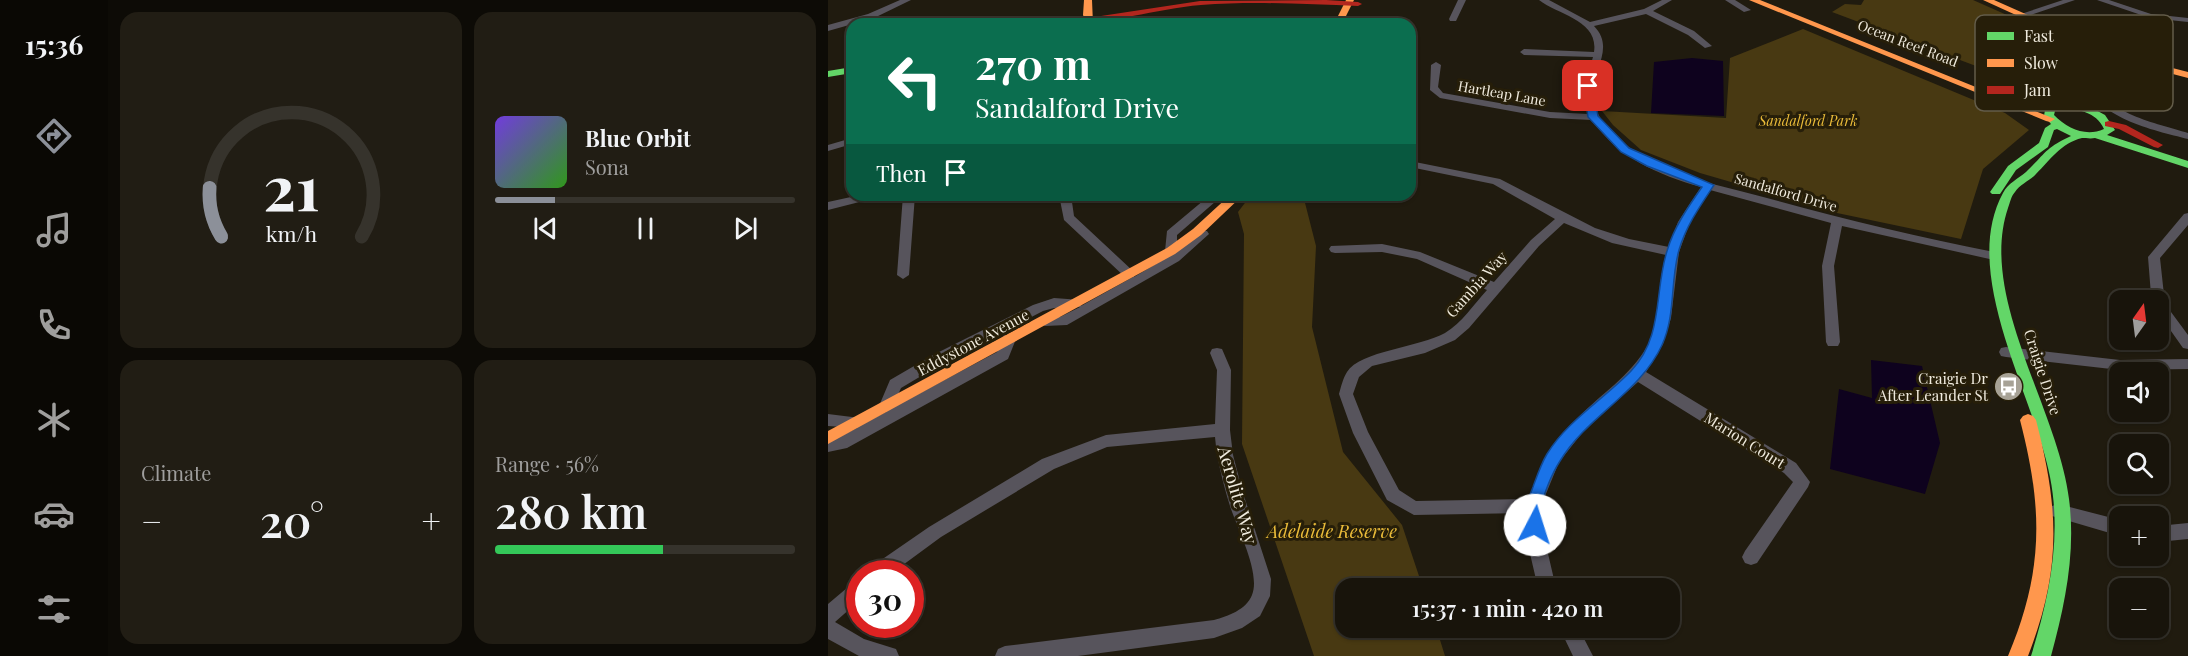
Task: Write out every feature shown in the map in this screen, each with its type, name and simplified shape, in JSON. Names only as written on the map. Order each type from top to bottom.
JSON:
[{"type":"main road","points":[[1087,18],[1088,0]]},
{"type":"main road","name":"Ocean Reef Road","points":[[1778,0],[1975,76]]},
{"type":"main road","points":[[1987,0],[2025,14]]},
{"type":"main road","points":[[1996,0],[2025,14]]},
{"type":"main road","points":[[1108,18],[1169,6],[1236,1],[1353,4]]},
{"type":"main road","points":[[1342,18],[1353,4]]},
{"type":"main road","name":"Ocean Reef Road","points":[[1750,5],[1975,92]]},
{"type":"main road","points":[[828,72],[846,69]]},
{"type":"main road","points":[[2173,69],[2188,73]]},
{"type":"main road","name":"Ocean Reef Road","points":[[2025,111],[2081,134]]},
{"type":"main road","name":"Craigie Drive","points":[[2041,656],[2057,603],[2062,574],[2055,510],[2032,432],[1989,255],[1986,214],[2012,168],[2044,145],[2054,122],[2050,111]]},
{"type":"main road","name":"Ocean Reef Road","points":[[2090,111],[2109,124]]},
{"type":"main road","points":[[2096,135],[2108,132],[2109,124],[2122,127],[2188,157]]},
{"type":"main road","points":[[2081,134],[2096,135],[2188,165]]},
{"type":"main road","name":"Craigie Drive","points":[[1989,255],[1996,223],[2007,194],[2030,174],[2041,158],[2055,147],[2081,134]]},
{"type":"main road","name":"Eddystone Avenue","points":[[828,438],[1171,251],[1231,201]]},
{"type":"main road","name":"Craigie Drive","points":[[2020,655],[2037,610],[2055,510]]},
{"type":"street","points":[[863,18],[907,0]]},
{"type":"street","points":[[1453,19],[1462,0]]},
{"type":"street","points":[[1543,0],[1589,25],[1599,45],[1599,55],[1588,86],[1593,117]]},
{"type":"street","points":[[1589,25],[1647,11],[1668,0]]},
{"type":"street","points":[[1729,0],[1750,5]]},
{"type":"street","points":[[2025,14],[2072,0]]},
{"type":"street","points":[[2101,0],[2147,15]]},
{"type":"street","points":[[1647,11],[1691,33],[1708,46]]},
{"type":"street","points":[[2173,18],[2188,20]]},
{"type":"street","points":[[828,28],[846,23]]},
{"type":"street","points":[[1524,52],[1599,55]]},
{"type":"street","name":"Hartleap Lane","points":[[1436,65],[1433,88],[1440,95],[1550,115],[1593,117]]},
{"type":"street","points":[[2121,111],[2129,116],[2188,136]]},
{"type":"street","name":"Sandalford Drive","points":[[1593,117],[1625,150],[1651,164],[1708,185],[1837,222],[1989,255]]},
{"type":"street","points":[[828,148],[846,143]]},
{"type":"street","points":[[1416,165],[1496,181],[1597,235],[1630,245],[1673,252]]},
{"type":"street","points":[[1545,578],[1537,545],[1533,506],[1553,458],[1581,424],[1637,374],[1656,344],[1664,318],[1673,252],[1684,222],[1708,185]]},
{"type":"street","points":[[828,206],[849,201]]},
{"type":"street","points":[[903,275],[909,201]]},
{"type":"street","points":[[1066,201],[1068,217],[1128,274]]},
{"type":"street","points":[[1171,251],[1171,234],[1210,201]]},
{"type":"street","points":[[2188,217],[2154,257],[2154,287],[2163,315],[2188,344]]},
{"type":"street","name":"Gambia Way","points":[[1533,506],[1414,508],[1393,495],[1361,433],[1346,394],[1353,374],[1368,362],[1420,349],[1450,336],[1535,243],[1563,218]]},
{"type":"street","name":"Eddystone Avenue","points":[[1045,321],[1062,322],[1150,274],[1209,230],[1209,221]]},
{"type":"street","points":[[1833,342],[1828,266],[1837,222]]},
{"type":"street","points":[[1335,249],[1382,249],[1420,256],[1495,288]]},
{"type":"street","name":"Eddystone Avenue","points":[[886,406],[895,384],[938,359],[1038,308],[1054,303],[1076,303]]},
{"type":"street","name":"Eddystone Avenue","points":[[828,446],[842,443],[1003,355],[1009,339]]},
{"type":"street","points":[[1217,353],[1224,370],[1222,430]]},
{"type":"street","points":[[2012,353],[2120,365],[2188,364]]},
{"type":"street","name":"Marion Court","points":[[1637,374],[1790,468],[1802,482],[1751,557]]},
{"type":"street","points":[[828,420],[855,422]]},
{"type":"street","name":"Aerolite Way","points":[[895,560],[935,532],[1048,464],[1106,441],[1222,430],[1232,479],[1263,578],[1261,597],[1253,610],[1236,623],[1214,629],[1005,656]]},
{"type":"street","points":[[2055,510],[2109,525]]},
{"type":"street","points":[[2169,533],[2188,531]]},
{"type":"street","points":[[828,616],[846,600]]},
{"type":"street","points":[[828,629],[860,647],[889,656]]},
{"type":"street","points":[[1574,638],[1583,656]]},
{"type":"green space","points":[[1864,0],[1973,0],[2007,15],[1975,15],[1975,66],[1832,12],[1845,4],[1861,5]]},
{"type":"green space","name":"Sandalford Park","points":[[1803,29],[1975,101],[1975,111],[2005,113],[2029,130],[1983,169],[1961,239],[1837,213],[1700,173],[1641,150],[1613,125],[1602,111],[1726,118],[1730,58]]},
{"type":"green space","name":"Adelaide Reserve","points":[[1246,201],[1305,201],[1316,246],[1312,327],[1343,452],[1402,525],[1420,578],[1335,578],[1335,638],[1439,638],[1445,656],[1314,656],[1242,444],[1244,234],[1238,212]]},
{"type":"shaded area","points":[[1692,58],[1723,61],[1724,116],[1651,113],[1654,62]]},
{"type":"shaded area","points":[[1871,360],[1922,366],[1940,443],[1925,494],[1830,469],[1839,389],[1872,398]]},
{"type":"traffic: fast","points":[[828,74],[846,71]]},
{"type":"traffic: fast","points":[[2050,111],[2049,116],[2069,132],[2085,136],[2102,134],[2110,130],[2102,117],[2091,111]]},
{"type":"traffic: fast","points":[[1996,192],[2012,168],[2044,145],[2050,128],[2057,125]]},
{"type":"traffic: fast","points":[[2041,656],[2053,612],[2061,567],[2063,545],[2061,500],[2058,477],[2049,445],[2011,334],[2001,296],[1995,259],[1997,224],[2010,190],[2029,175],[2053,149],[2081,134]]},
{"type":"traffic: fast","points":[[2096,135],[2188,165]]},
{"type":"traffic: slow","points":[[1088,0],[1088,18]]},
{"type":"traffic: slow","points":[[1341,18],[1350,0]]},
{"type":"traffic: slow","points":[[1753,0],[1975,89]]},
{"type":"traffic: slow","points":[[1987,0],[2021,15]]},
{"type":"traffic: slow","points":[[2173,71],[2188,75]]},
{"type":"traffic: slow","points":[[2030,111],[2050,119]]},
{"type":"traffic: slow","points":[[828,438],[1171,251],[1197,232],[1231,201]]},
{"type":"traffic: slow","points":[[2018,656],[2039,597],[2046,539],[2042,481],[2028,420]]},
{"type":"traffic: jam","points":[[1106,18],[1200,3],[1297,1],[1358,4]]},
{"type":"traffic: jam","points":[[2109,124],[2122,127],[2158,145]]},
{"type":"place","name":"Craigie Dr After Leander St","points":[[2009,387]]},
{"type":"route","points":[[1535,525],[1533,506],[1553,458],[1581,424],[1637,374],[1656,344],[1664,318],[1673,252],[1684,222],[1708,185],[1651,164],[1625,150],[1593,117],[1588,86]]}]
